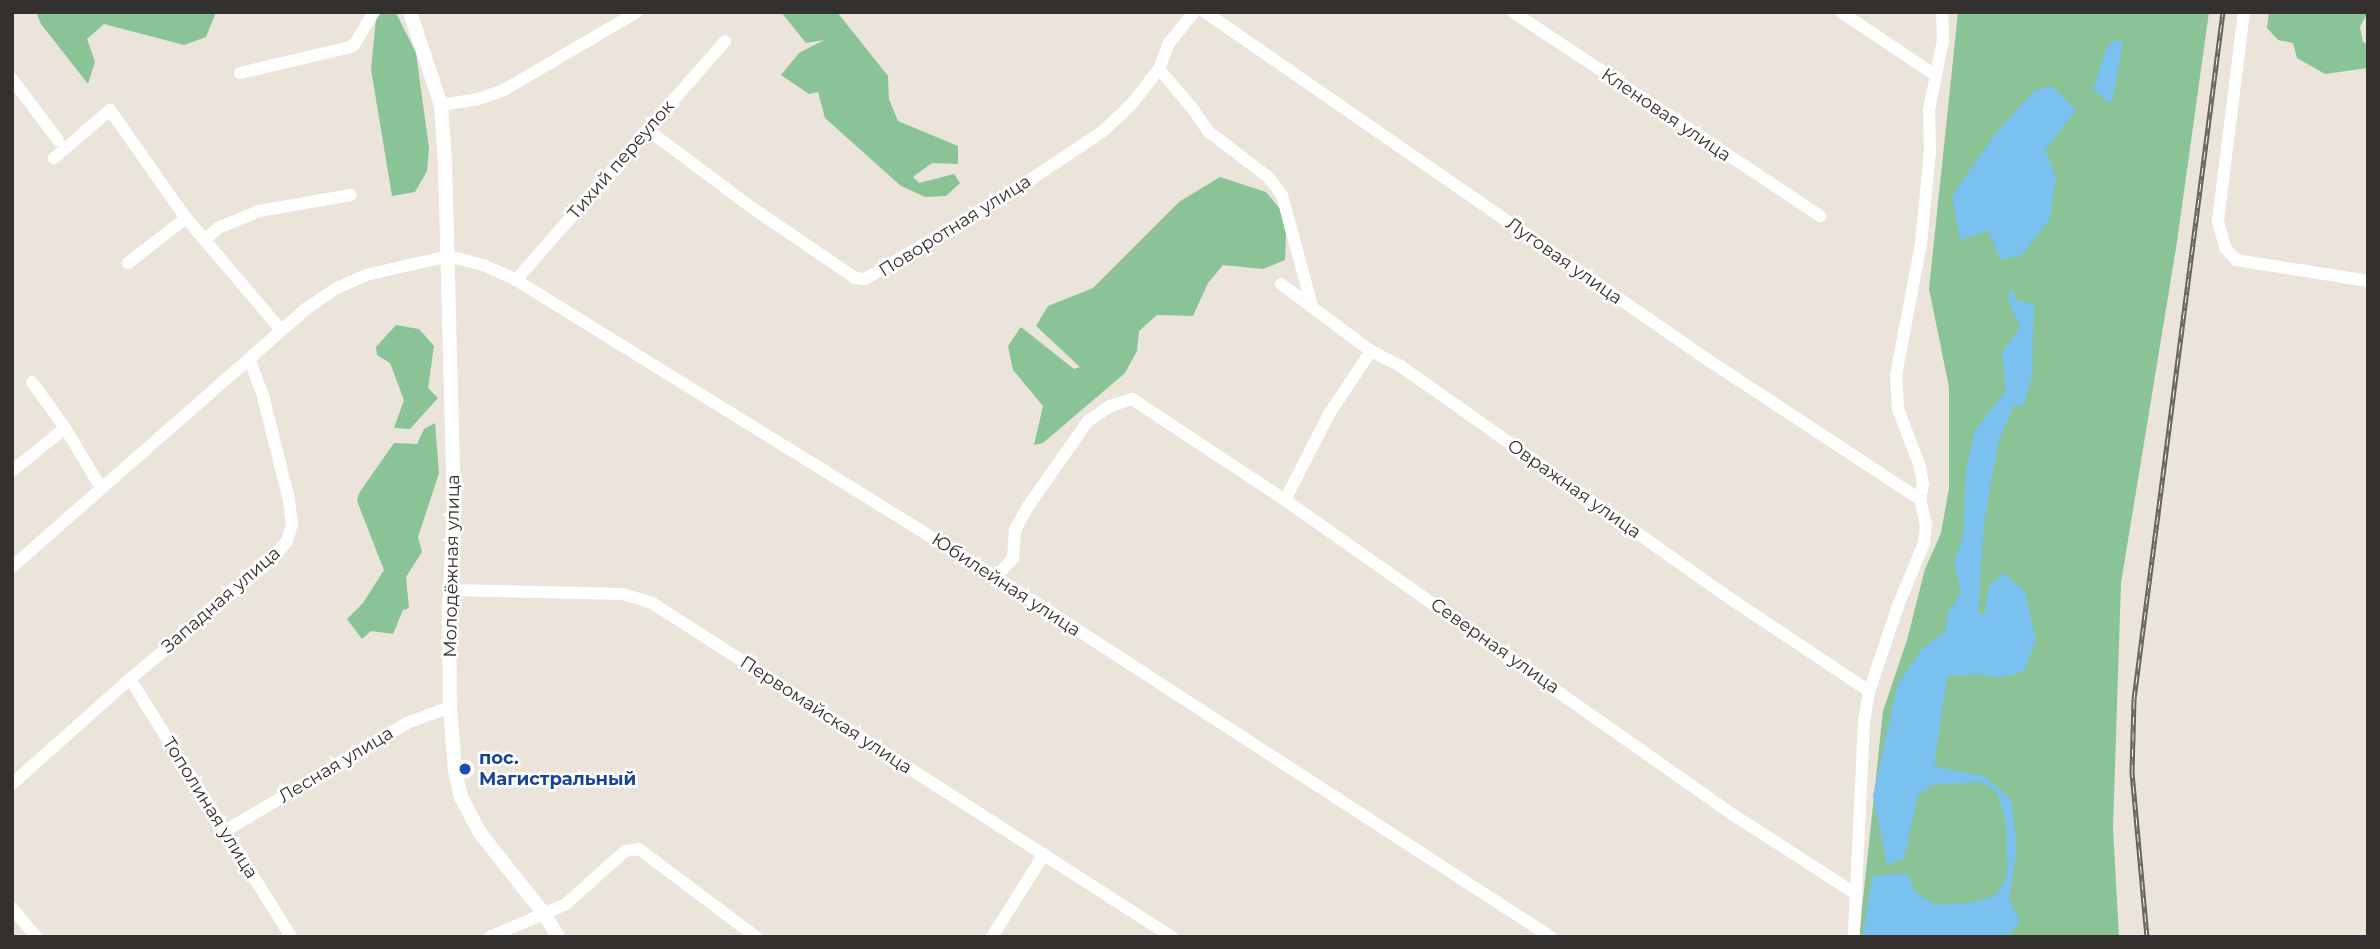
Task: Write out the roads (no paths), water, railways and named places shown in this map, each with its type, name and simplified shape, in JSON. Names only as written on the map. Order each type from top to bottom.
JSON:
[{"type":"street","points":[[240,73],[354,45],[374,12]]},
{"type":"street","name":"Молодёжная улица","points":[[410,12],[441,105],[445,164],[454,505],[450,590],[450,707],[455,771],[469,814],[480,833],[545,915],[558,937]]},
{"type":"street","points":[[441,105],[478,99],[503,90],[637,12]]},
{"type":"street","name":"Поворотная улица","points":[[648,130],[761,214],[855,278],[864,279],[1012,192],[1102,132],[1131,106],[1159,69],[1169,43],[1194,12]]},
{"type":"street","name":"Луговая улица","points":[[1205,12],[1707,360],[1922,502]]},
{"type":"street","name":"Кленовая улица","points":[[1513,12],[1820,216]]},
{"type":"street","points":[[1841,12],[1935,75]]},
{"type":"street","points":[[1854,937],[1864,721],[1869,691],[1898,606],[1924,543],[1920,467],[1898,409],[1896,375],[1921,244],[1930,151],[1929,110],[1943,40],[1942,12]]},
{"type":"street","points":[[2244,12],[2218,221],[2225,248],[2236,260],[2368,281]]},
{"type":"street","name":"Тихий переулок","points":[[516,280],[725,41]]},
{"type":"street","points":[[1159,69],[1209,132],[1268,177],[1282,195],[1312,306]]},
{"type":"street","points":[[12,79],[58,140]]},
{"type":"street","points":[[54,158],[110,110],[186,218],[281,330]]},
{"type":"street","points":[[205,240],[218,228],[259,211],[351,194]]},
{"type":"street","points":[[128,263],[186,218]]},
{"type":"street","points":[[12,567],[281,330],[337,288],[366,275],[449,256]]},
{"type":"street","name":"Юбилейная улица","points":[[449,256],[484,265],[516,280],[996,577],[1551,937]]},
{"type":"street","name":"Овражная улица","points":[[1281,284],[1371,351],[1399,365],[1714,587],[1869,691]]},
{"type":"street","points":[[1285,500],[1329,414],[1371,351]]},
{"type":"street","name":"Западная улица","points":[[12,784],[130,679],[271,560],[286,541],[292,525],[289,500],[263,396],[249,358]]},
{"type":"street","points":[[32,382],[65,428],[101,488]]},
{"type":"street","name":"Северная улица","points":[[996,577],[1013,558],[1015,530],[1027,508],[1088,421],[1110,406],[1132,400],[1285,500],[1732,814],[1856,894]]},
{"type":"street","points":[[12,471],[65,428]]},
{"type":"street","name":"Первомайская улица","points":[[450,590],[637,596],[1172,937]]},
{"type":"street","name":"Тополиная улица","points":[[130,679],[291,937]]},
{"type":"street","name":"Лесная улица","points":[[225,831],[407,723],[450,707]]},
{"type":"street","points":[[490,937],[545,915],[586,888],[625,851],[639,849],[756,937]]},
{"type":"street","points":[[992,937],[1044,854]]},
{"type":"street","points":[[12,908],[36,937]]},
{"type":"water","points":[[2123,40],[2111,104],[2093,89],[2111,42]]},
{"type":"water","points":[[2052,86],[2076,110],[2045,150],[2056,178],[2050,218],[2022,255],[2001,260],[1988,231],[1960,240],[1952,196],[1995,134],[2035,90]]},
{"type":"water","points":[[2010,288],[2018,301],[2034,304],[2032,376],[2023,407],[2014,404],[1998,443],[1984,523],[1978,611],[1981,615],[1985,612],[1989,586],[2004,573],[2025,592],[2036,640],[2024,671],[2001,678],[1977,674],[1947,676],[1934,766],[1985,777],[2011,799],[2017,848],[2009,898],[2020,922],[2007,937],[1863,937],[1872,877],[1896,873],[1909,876],[1915,892],[1936,905],[1974,902],[1996,895],[2007,876],[2006,823],[1997,792],[1982,782],[1932,785],[1918,795],[1904,858],[1887,865],[1873,796],[1898,683],[1922,649],[1946,630],[1947,615],[1961,592],[1954,565],[1963,535],[1966,470],[1975,430],[2006,390],[2002,353],[2020,327],[2008,299]]},
{"type":"railway","points":[[2147,937],[2132,772],[2134,699],[2223,12]]},
{"type":"place","name":"пос. Магистральный","points":[[465,769]]}]
